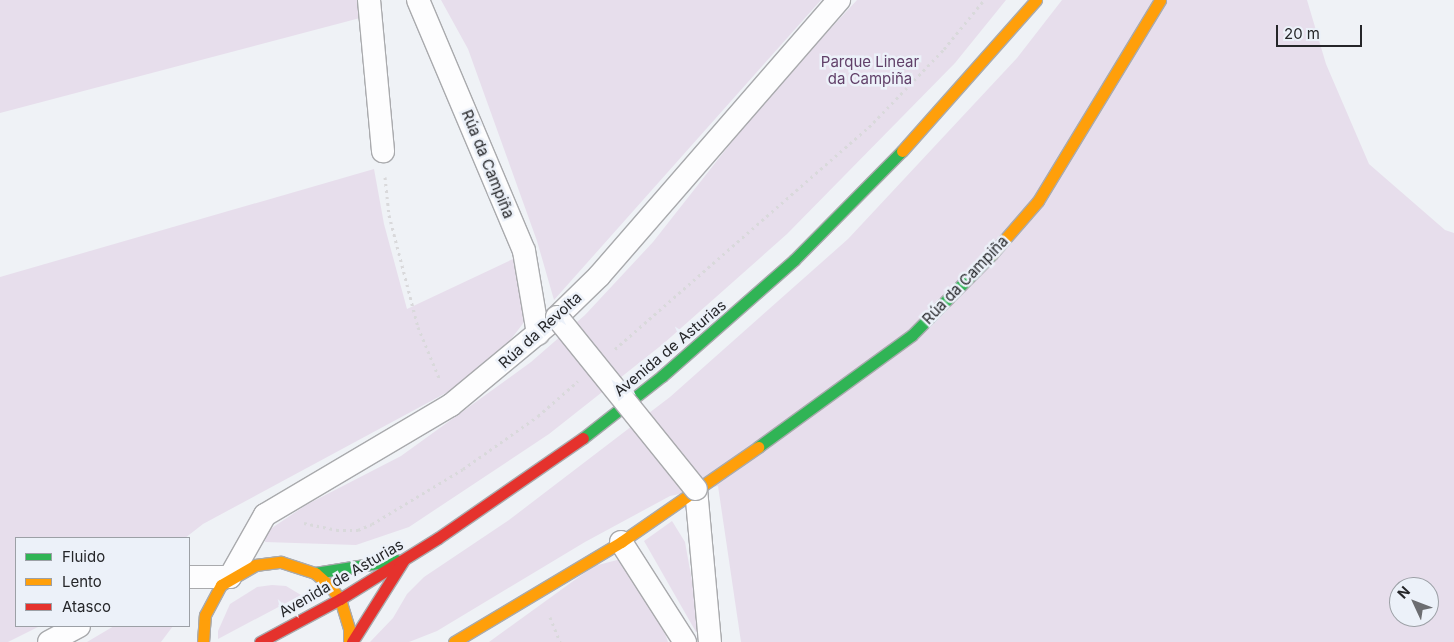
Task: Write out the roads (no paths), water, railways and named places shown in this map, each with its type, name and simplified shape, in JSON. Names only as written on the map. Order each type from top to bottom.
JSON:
[{"type":"main road","name":"Avenida de Asturias","points":[[260,642],[340,599],[405,558],[591,432],[718,329],[878,177],[956,94],[1036,0]]},
{"type":"main road","name":"Rúa da Campiña","points":[[454,642],[621,542],[829,398],[912,335],[975,274],[1038,201],[1142,34],[1160,0]]},
{"type":"main road","points":[[315,574],[405,558]]},
{"type":"main road","points":[[351,642],[405,558]]},
{"type":"main road","points":[[190,635],[204,615],[212,599],[230,577],[255,565],[281,562],[315,574],[340,599],[351,642]]},
{"type":"main road","points":[[203,642],[204,615]]},
{"type":"street","points":[[369,0],[383,151]]},
{"type":"street","name":"Rúa da Campiña","points":[[418,0],[524,251],[538,334]]},
{"type":"street","name":"Rúa da Revolta","points":[[230,577],[265,515],[451,405],[557,317],[600,276],[839,0]]},
{"type":"street","points":[[557,317],[696,489],[710,642]]},
{"type":"street","points":[[621,542],[685,642]]},
{"type":"street","points":[[190,577],[230,577]]},
{"type":"street","points":[[49,642],[76,627]]},
{"type":"park label","name":"Parque Linear da Campiña","points":[[870,70]]}]
